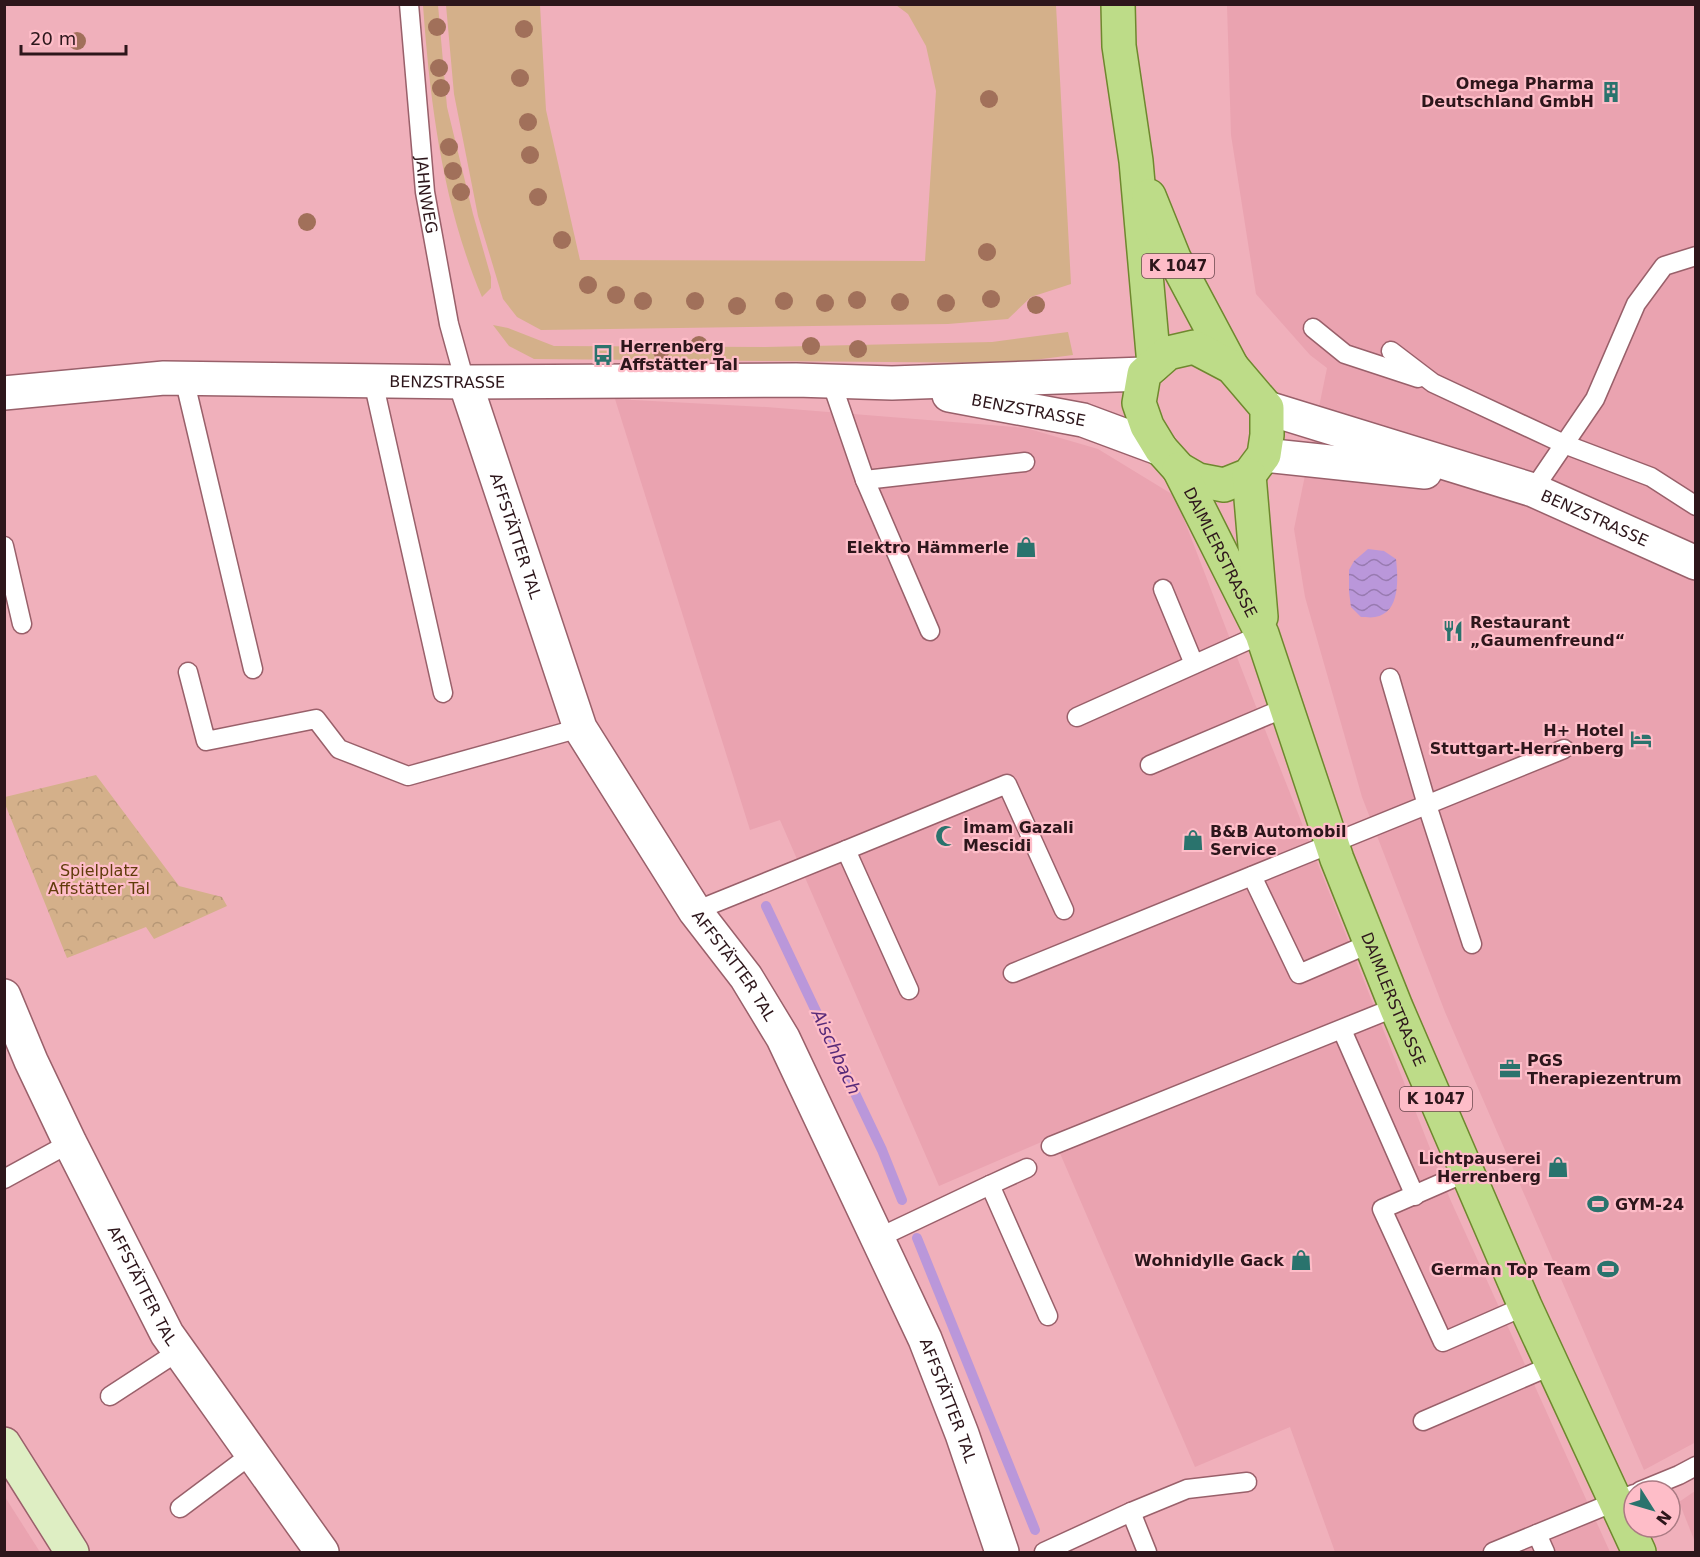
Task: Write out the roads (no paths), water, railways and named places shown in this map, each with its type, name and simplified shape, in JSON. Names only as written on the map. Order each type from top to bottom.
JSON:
[{"type":"main road","name":"K 1047","points":[[1118,4],[1119,46],[1136,161],[1149,370]]},
{"type":"main road","name":"K 1047","points":[[1136,161],[1174,258],[1232,367]]},
{"type":"main road","points":[[1194,347],[1232,367],[1267,408],[1268,435],[1257,465],[1224,485],[1198,480],[1170,459],[1147,426],[1140,403],[1149,370],[1168,353],[1194,347]]},
{"type":"main road","name":"DAIMLERSTRASSE","points":[[1170,459],[1262,634],[1332,843],[1396,1007],[1525,1306],[1553,1365],[1622,1482]]},
{"type":"main road","name":"DAIMLERSTRASSE","points":[[1257,465],[1262,634]]},
{"type":"main road","points":[[4,1444],[72,1552]]},
{"type":"street","name":"BENZSTRASSE","points":[[4,393],[164,378],[465,382],[831,381],[892,384],[1149,370]]},
{"type":"street","name":"AFFSTÄTTER TAL","points":[[465,382],[579,728],[695,911],[746,976],[783,1038],[925,1339],[962,1434],[1002,1552]]},
{"type":"street","name":"BENZSTRASSE","points":[[892,384],[1083,420],[1170,459]]},
{"type":"street","name":"BENZSTRASSE","points":[[1267,408],[1533,490],[1695,563]]},
{"type":"street","name":"BENZSTRASSE","points":[[1257,465],[1492,479]]},
{"type":"street","name":"AFFSTÄTTER TAL","points":[[4,996],[12,1036],[31,1061],[167,1334],[322,1552]]},
{"type":"lane","name":"JAHNWEG","points":[[409,4],[418,133],[425,192],[449,324],[465,382]]},
{"type":"lane","points":[[1533,490],[1595,399],[1636,304],[1664,266],[1695,256]]},
{"type":"lane","points":[[1313,328],[1345,354],[1433,383],[1564,444],[1651,477],[1695,506]]},
{"type":"lane","points":[[1392,351],[1433,383]]},
{"type":"lane","points":[[184,378],[253,669]]},
{"type":"lane","points":[[373,381],[443,693]]},
{"type":"lane","points":[[831,381],[865,480],[930,631]]},
{"type":"lane","points":[[865,480],[1025,462]]},
{"type":"lane","points":[[4,546],[22,624]]},
{"type":"lane","points":[[1163,589],[1194,664]]},
{"type":"lane","points":[[1077,717],[1262,634]]},
{"type":"lane","points":[[189,672],[206,741],[316,720],[339,749],[408,776],[579,728]]},
{"type":"lane","points":[[1390,678],[1426,804],[1473,944]]},
{"type":"lane","points":[[1150,765],[1287,707]]},
{"type":"lane","points":[[1012,973],[1564,749]]},
{"type":"lane","points":[[695,911],[1007,784],[1064,909]]},
{"type":"lane","points":[[846,850],[909,990]]},
{"type":"lane","points":[[1252,876],[1299,974],[1371,943]]},
{"type":"lane","points":[[1052,1146],[1396,1007]]},
{"type":"lane","points":[[1342,1030],[1415,1196]]},
{"type":"lane","points":[[4,1179],[70,1143]]},
{"type":"lane","points":[[878,1238],[1027,1168]]},
{"type":"lane","points":[[1467,1172],[1382,1209],[1443,1342],[1525,1306]]},
{"type":"lane","points":[[990,1185],[1048,1316]]},
{"type":"lane","points":[[110,1396],[179,1351]]},
{"type":"lane","points":[[1423,1421],[1553,1365]]},
{"type":"lane","points":[[180,1508],[252,1454]]},
{"type":"lane","points":[[1670,1479],[1695,1466]]},
{"type":"lane","points":[[1044,1552],[1131,1512],[1187,1490],[1247,1482]]},
{"type":"lane","points":[[1493,1552],[1622,1499]]},
{"type":"lane","points":[[1131,1512],[1147,1552]]},
{"type":"lane","points":[[1537,1534],[1545,1552]]},
{"type":"water","points":[[1368,549],[1384,551],[1396,559],[1397,584],[1394,602],[1390,609],[1375,617],[1361,617],[1351,607],[1349,570],[1354,561]]},
{"type":"waterway","name":"Aischbach","points":[[766,906],[882,1150],[902,1200]]},
{"type":"waterway","name":"Aischbach","points":[[917,1238],[1035,1530]]},
{"type":"place","name":"Omega Pharma Deutschland GmbH","points":[[1611,92]]},
{"type":"place","name":"Herrenberg Affstätter Tal","points":[[603,355]]},
{"type":"place","name":"Elektro Hämmerle","points":[[1026,547]]},
{"type":"place","name":"Restaurant „Gaumenfreund“","points":[[1453,631]]},
{"type":"place","name":"H+ Hotel Stuttgart-Herrenberg","points":[[1641,739]]},
{"type":"place","name":"İmam Gazali Mescidi","points":[[946,836]]},
{"type":"place","name":"B&B Automobil Service","points":[[1193,840]]},
{"type":"place","name":"PGS Therapiezentrum","points":[[1510,1069]]},
{"type":"place","name":"Lichtpauserei Herrenberg","points":[[1558,1167]]},
{"type":"place","name":"GYM-24","points":[[1598,1204]]},
{"type":"place","name":"Wohnidylle Gack","points":[[1301,1260]]},
{"type":"place","name":"German Top Team","points":[[1608,1269]]},
{"type":"park label","name":"Spielplatz Affstätter Tal","points":[[99,879]]}]
